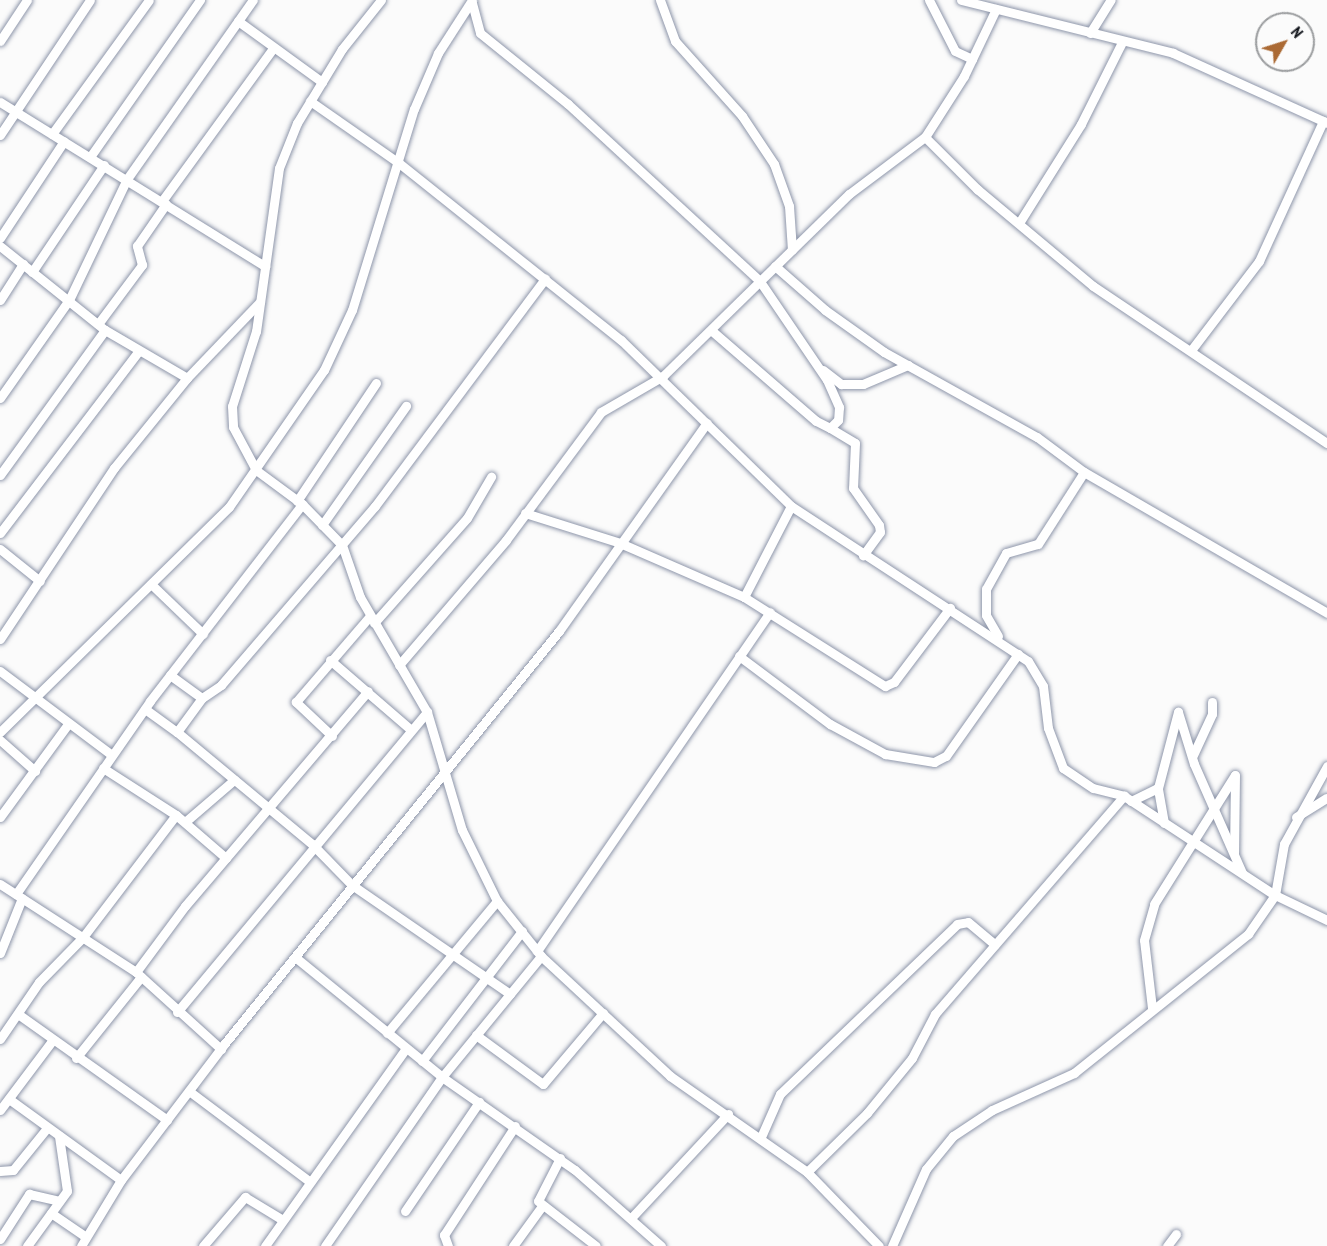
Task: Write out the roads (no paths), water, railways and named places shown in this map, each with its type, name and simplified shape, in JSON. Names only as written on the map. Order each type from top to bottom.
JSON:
[{"type":"street","points":[[0,41],[27,0]]},
{"type":"street","points":[[0,135],[14,109],[90,0]]},
{"type":"street","points":[[52,134],[149,0]]},
{"type":"street","points":[[90,157],[200,0]]},
{"type":"street","points":[[0,398],[69,300],[127,179],[253,0]]},
{"type":"street","points":[[381,0],[310,101],[279,168],[260,302],[232,406],[233,427],[256,470],[300,503],[342,545],[372,619],[427,712],[447,769],[462,830],[497,901],[539,953],[670,1076],[761,1137],[807,1172],[879,1246]]},
{"type":"street","points":[[660,0],[675,41],[742,116],[774,164],[789,206],[792,250]]},
{"type":"street","points":[[929,0],[955,51],[972,59]]},
{"type":"street","points":[[962,0],[1173,53],[1325,122],[1259,261],[1192,350]]},
{"type":"street","points":[[1090,33],[1111,0]]},
{"type":"street","points":[[0,732],[37,699],[151,584],[215,524],[256,470],[324,370],[352,310],[399,163],[438,53],[472,1]]},
{"type":"street","points":[[472,1],[480,33],[568,104],[759,280],[820,368],[839,407],[830,428]]},
{"type":"street","points":[[399,665],[525,513],[601,412],[663,376],[849,194],[925,137],[972,59],[996,9]]},
{"type":"street","points":[[238,21],[322,82]]},
{"type":"street","points":[[1019,223],[1081,124],[1122,42]]},
{"type":"street","points":[[0,475],[142,266],[137,246],[164,202],[274,46]]},
{"type":"street","points":[[310,101],[399,163],[663,376],[791,506],[1018,654]]},
{"type":"street","points":[[0,102],[265,266]]},
{"type":"street","points":[[925,137],[1019,223],[1093,286],[1192,350],[1327,443]]},
{"type":"street","points":[[0,238],[64,141]]},
{"type":"street","points":[[32,272],[104,165]]},
{"type":"street","points":[[0,246],[137,353],[187,378]]},
{"type":"street","points":[[0,300],[23,264]]},
{"type":"street","points":[[775,266],[825,310],[908,365],[1037,437],[1084,472],[1327,614]]},
{"type":"street","points":[[177,732],[202,698],[221,685],[342,545],[545,279]]},
{"type":"street","points":[[0,639],[114,468],[187,378],[260,302]]},
{"type":"street","points":[[711,330],[768,384],[855,443],[853,488],[879,525],[880,532],[863,555]]},
{"type":"street","points":[[0,533],[137,353]]},
{"type":"street","points":[[820,368],[841,384],[863,384],[908,365]]},
{"type":"street","points":[[0,953],[19,896],[103,768],[144,709],[300,503],[376,383]]},
{"type":"street","points":[[322,525],[406,406]]},
{"type":"street","points":[[51,1213],[84,1242],[121,1180],[221,1048],[559,631],[707,423]]},
{"type":"street","points":[[1084,472],[1038,544],[1006,553],[986,589],[992,631],[1037,670],[1043,686],[1048,728],[1062,768],[1093,788],[1128,799],[1275,895],[1327,920]]},
{"type":"street","points":[[332,736],[296,702],[330,660],[467,518],[491,477]]},
{"type":"street","points":[[744,597],[791,506]]},
{"type":"street","points":[[525,513],[620,543],[744,597],[885,686],[894,682],[950,608]]},
{"type":"street","points":[[0,549],[40,581]]},
{"type":"street","points":[[151,584],[203,634]]},
{"type":"street","points":[[325,1246],[442,1077],[510,994],[539,953],[770,612]]},
{"type":"street","points":[[739,656],[830,724],[885,754],[934,762],[946,756],[1018,654]]},
{"type":"street","points":[[330,660],[411,730]]},
{"type":"street","points":[[0,671],[112,755]]},
{"type":"street","points":[[170,675],[202,698]]},
{"type":"street","points":[[76,1058],[226,858],[368,691]]},
{"type":"street","points":[[1193,755],[1212,714],[1212,702]]},
{"type":"street","points":[[144,709],[177,732],[312,844],[352,885],[510,994]]},
{"type":"street","points":[[177,1011],[312,844],[427,712]]},
{"type":"street","points":[[1164,823],[1158,788],[1178,712],[1214,812],[1242,873]]},
{"type":"street","points":[[0,817],[68,724]]},
{"type":"street","points":[[0,740],[35,771]]},
{"type":"street","points":[[892,1246],[926,1169],[953,1136],[992,1110],[1053,1086],[1248,934],[1275,895],[1284,844],[1295,817],[1327,766]]},
{"type":"street","points":[[103,768],[176,815],[226,858]]},
{"type":"street","points":[[1152,1008],[1144,940],[1154,904],[1195,843],[1235,775],[1234,853]]},
{"type":"street","points":[[185,822],[234,780]]},
{"type":"street","points":[[807,1172],[867,1113],[912,1058],[935,1014],[1128,799],[1158,788]]},
{"type":"street","points":[[1295,817],[1327,798]]},
{"type":"street","points":[[0,1039],[53,965],[83,937],[176,815]]},
{"type":"street","points":[[0,884],[139,975],[221,1048]]},
{"type":"street","points":[[387,1033],[450,954],[497,901]]},
{"type":"street","points":[[761,1137],[780,1094],[957,924],[968,922],[995,945]]},
{"type":"street","points":[[422,1061],[522,932]]},
{"type":"street","points":[[295,957],[442,1077],[560,1158],[632,1217],[661,1246]]},
{"type":"street","points":[[476,1035],[543,1084],[603,1013]]},
{"type":"street","points":[[18,1014],[52,1041],[167,1120]]},
{"type":"street","points":[[0,1110],[52,1041]]},
{"type":"street","points":[[265,1246],[406,1048]]},
{"type":"street","points":[[189,1091],[310,1182]]},
{"type":"street","points":[[9,1099],[121,1180]]},
{"type":"street","points":[[405,1211],[479,1102]]},
{"type":"street","points":[[632,1217],[728,1114]]},
{"type":"street","points":[[448,1246],[444,1235],[515,1126]]},
{"type":"street","points":[[0,1171],[13,1170],[47,1128]]},
{"type":"street","points":[[27,1246],[69,1184],[59,1136]]},
{"type":"street","points":[[560,1158],[537,1195],[542,1206],[596,1246]]},
{"type":"street","points":[[0,1239],[29,1194],[59,1201]]},
{"type":"street","points":[[203,1246],[245,1197],[283,1220]]},
{"type":"street","points":[[513,1246],[542,1206]]},
{"type":"street","points":[[1167,1246],[1176,1234]]}]
